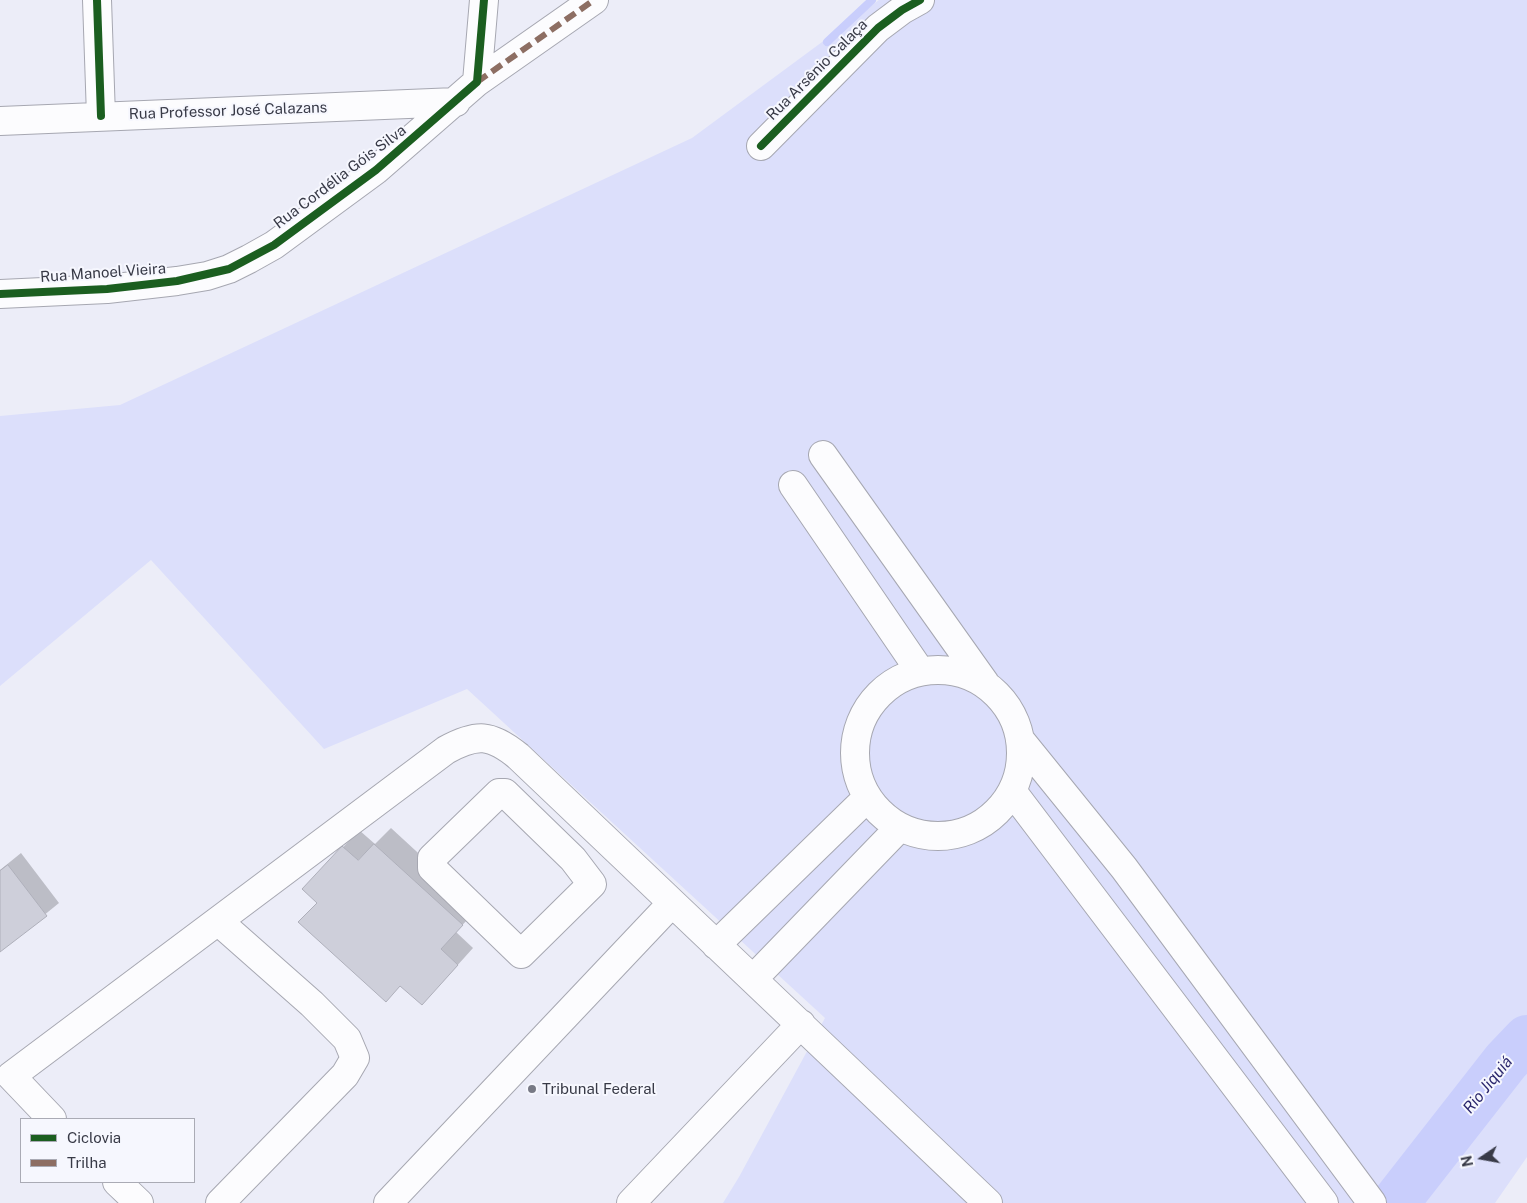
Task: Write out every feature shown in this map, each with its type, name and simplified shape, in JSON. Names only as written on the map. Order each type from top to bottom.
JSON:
[{"type":"street","points":[[97,0],[102,116]]},
{"type":"street","points":[[478,82],[484,0]]},
{"type":"street","name":"Rua Cordélia Góis Silva","points":[[207,276],[229,269],[274,245],[376,170],[478,82],[594,0]]},
{"type":"street","name":"Rua Arsênio Calaça","points":[[761,146],[878,28],[902,10],[920,0]]},
{"type":"street","name":"Rua Professor José Calazans","points":[[0,121],[456,102]]},
{"type":"street","name":"Rua Manoel Vieira","points":[[0,294],[107,288],[207,276]]},
{"type":"street","points":[[823,455],[986,684],[1010,712],[1022,742],[1124,868],[1372,1203]]},
{"type":"street","points":[[793,485],[920,670]]},
{"type":"street","points":[[986,684],[957,671],[920,670],[894,681],[875,697],[861,718],[856,736],[855,760],[857,776],[867,798],[886,818],[900,827],[926,836],[950,836],[974,828],[990,818],[1012,791],[1020,771],[1022,742]]},
{"type":"street","points":[[51,1118],[6,1080],[456,745],[476,738],[497,740],[548,785],[988,1203]]},
{"type":"street","points":[[523,811],[548,785]]},
{"type":"street","points":[[1012,791],[1323,1201]]},
{"type":"street","points":[[496,794],[505,794],[572,859],[591,880],[592,887],[524,953],[519,953],[432,868],[431,863],[432,858],[496,794]]},
{"type":"street","points":[[716,945],[867,798]]},
{"type":"street","points":[[753,979],[900,827]]},
{"type":"street","points":[[572,859],[597,832]]},
{"type":"street","points":[[388,1203],[672,903]]},
{"type":"street","points":[[218,922],[312,1004],[352,1045],[355,1058],[345,1075],[220,1203]]},
{"type":"street","points":[[631,1203],[801,1024]]},
{"type":"street","points":[[1254,1111],[1285,1087]]},
{"type":"street","points":[[118,1183],[139,1203]]},
{"type":"shaded area","points":[[879,0],[1527,0],[1527,1157],[1495,1203],[723,1203],[825,1018],[467,689],[324,749],[151,560],[0,686],[0,416],[120,405],[692,138]]},
{"type":"building","points":[[374,844],[463,925],[441,949],[458,965],[422,1005],[400,986],[386,1002],[298,922],[317,903],[302,889],[342,846],[358,860]]},
{"type":"building","points":[[8,865],[47,916],[0,952],[0,871]]},
{"type":"waterway","points":[[827,42],[872,0]]},
{"type":"waterway","name":"Rio Jiquiá","points":[[1395,1203],[1506,1061],[1527,1039]]},
{"type":"marked path","points":[[477,82],[594,0]]},
{"type":"cycle path","points":[[97,0],[101,116]]},
{"type":"cycle path","points":[[0,294],[107,289],[177,281],[229,269],[274,245],[376,170],[477,82],[484,0]]},
{"type":"cycle path","points":[[761,146],[878,28],[902,10],[920,0]]},
{"type":"place","name":"Tribunal Federal","points":[[532,1089]]}]
